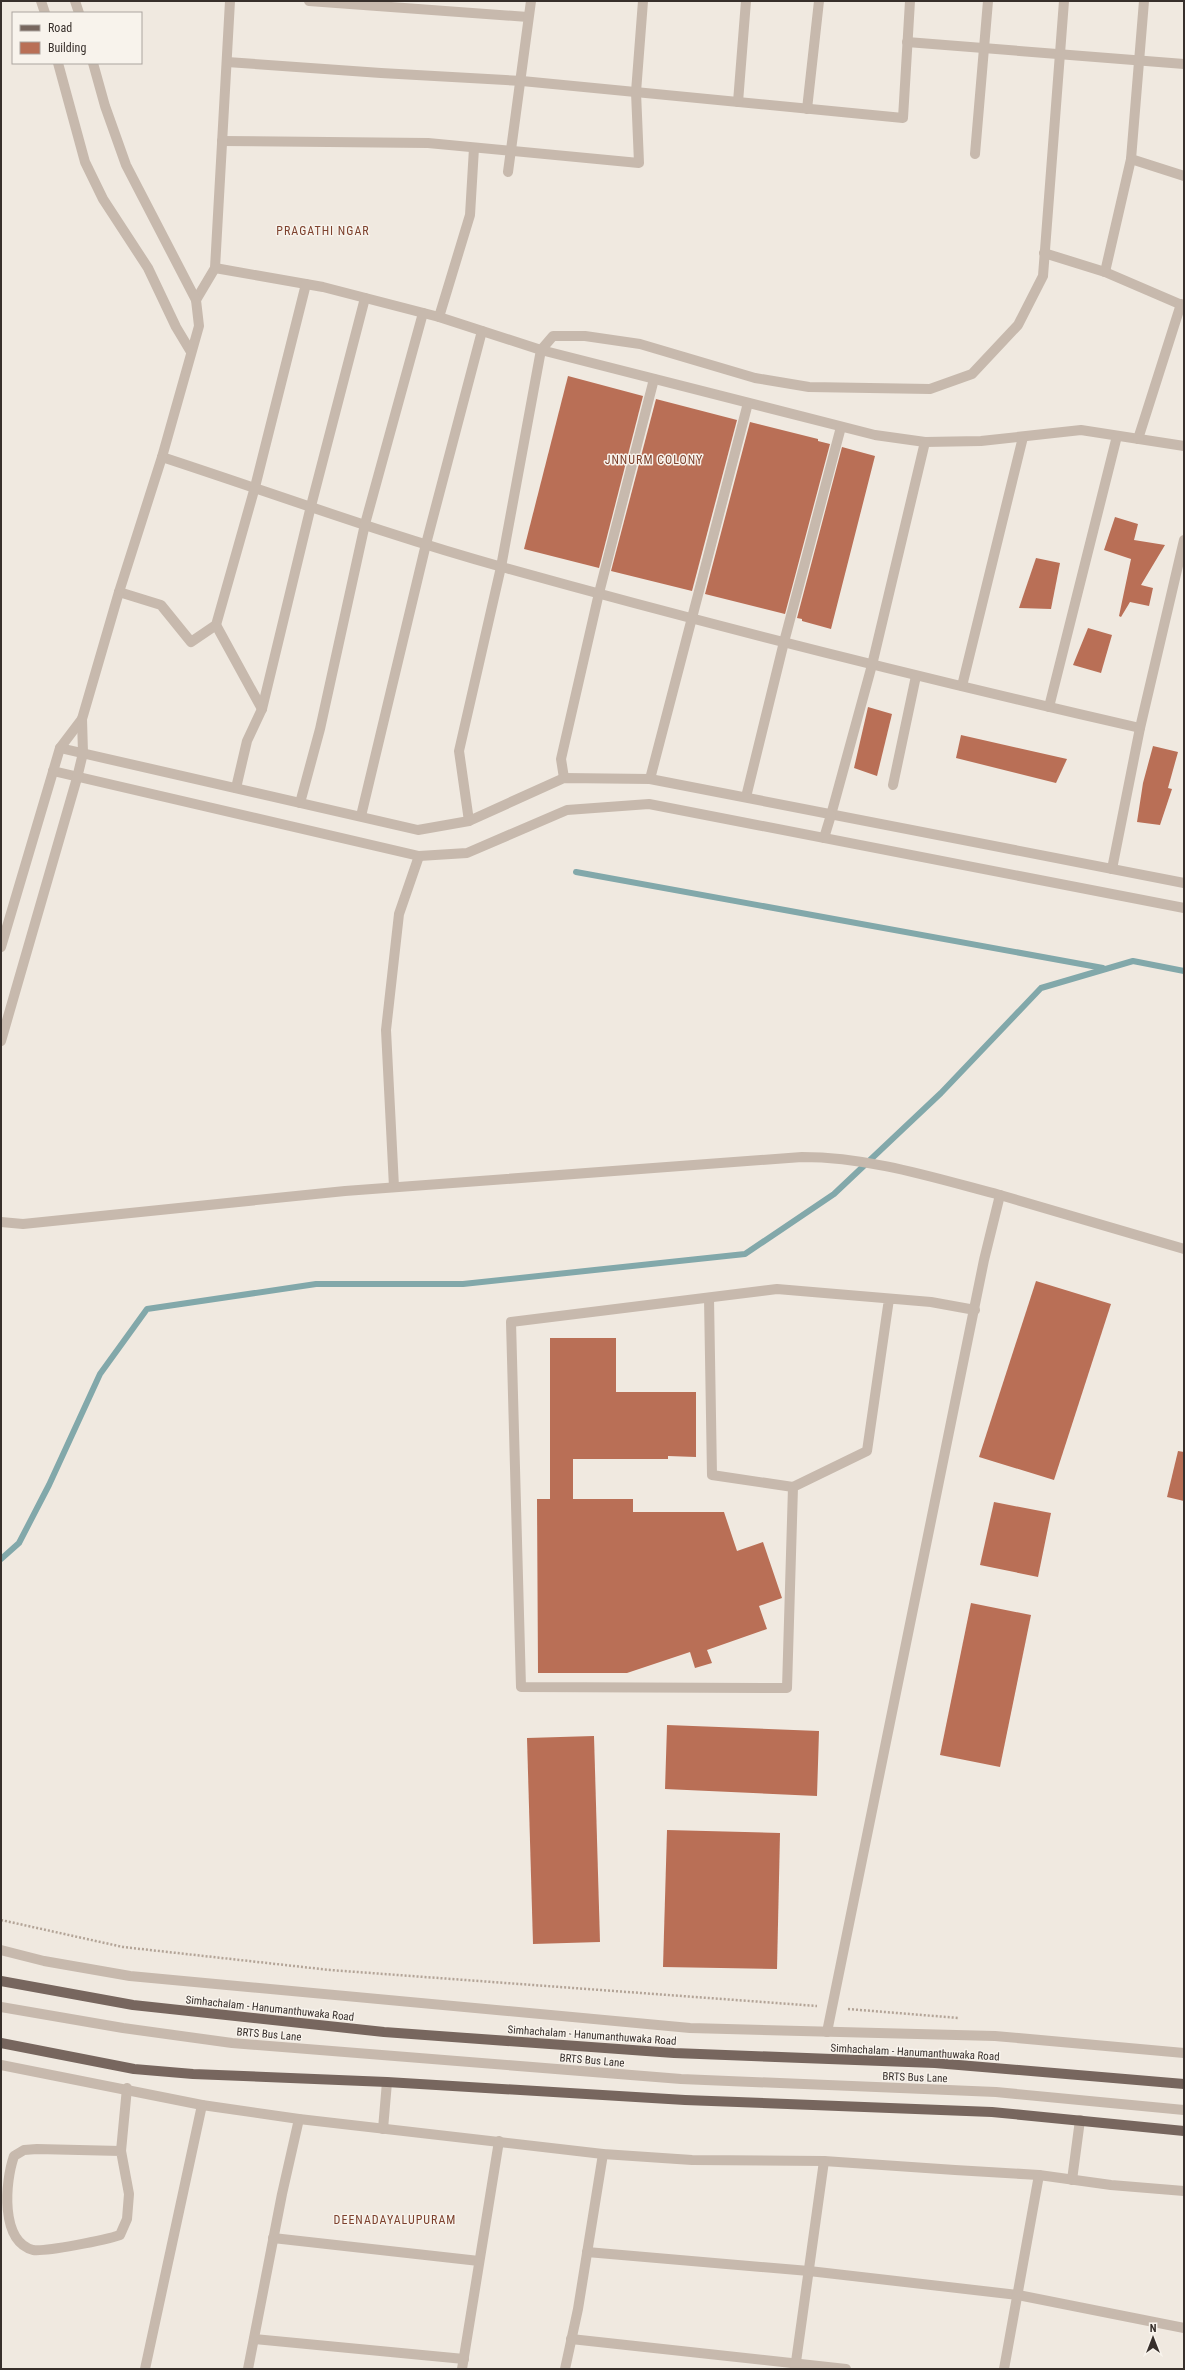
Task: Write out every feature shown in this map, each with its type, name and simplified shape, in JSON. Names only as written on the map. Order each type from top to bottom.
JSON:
[{"type":"main road","name":"Simhachalam - Hanumanthuwaka Road","points":[[1,1980],[133,2005],[384,2032],[674,2053],[935,2063],[1184,2084]]},
{"type":"main road","points":[[1,2043],[134,2069],[387,2082],[685,2100],[992,2112],[1184,2131]]},
{"type":"street","points":[[42,1],[45,12]]},
{"type":"street","points":[[75,1],[79,12]]},
{"type":"street","points":[[196,300],[215,268],[230,1]]},
{"type":"street","points":[[309,1],[528,17]]},
{"type":"street","points":[[508,172],[522,81],[531,1]]},
{"type":"street","points":[[222,141],[428,143],[639,163],[636,92],[643,1]]},
{"type":"street","points":[[738,102],[746,1]]},
{"type":"street","points":[[807,109],[819,1]]},
{"type":"street","points":[[227,62],[381,74],[522,81],[903,118],[908,42],[908,1]]},
{"type":"street","points":[[975,154],[988,1]]},
{"type":"street","points":[[469,821],[459,751],[501,567],[542,350],[553,336],[585,336],[640,344],[755,378],[808,387],[930,389],[972,374],[1018,325],[1043,276],[1064,1]]},
{"type":"street","points":[[1105,272],[1131,159],[1144,1]]},
{"type":"street","points":[[908,42],[1184,64]]},
{"type":"street","points":[[58,64],[85,162],[107,205],[148,268],[191,352]]},
{"type":"street","points":[[1,1041],[77,778],[83,753],[82,719],[119,592],[162,457],[198,326],[196,300],[126,165],[105,106],[93,64]]},
{"type":"street","points":[[439,318],[470,215],[474,148]]},
{"type":"street","points":[[1131,159],[1184,176]]},
{"type":"street","points":[[1044,254],[1105,272],[1182,305],[1138,439]]},
{"type":"street","points":[[215,268],[306,284],[365,298],[423,313],[542,350],[875,435],[925,442],[981,441],[1081,430],[1184,446]]},
{"type":"street","points":[[119,592],[161,605],[191,642],[216,626],[255,488],[306,284]]},
{"type":"street","points":[[236,788],[247,741],[262,709],[311,506],[365,298]]},
{"type":"street","points":[[300,803],[320,729],[365,524],[423,313]]},
{"type":"street","points":[[361,816],[426,544],[482,331]]},
{"type":"street","points":[[564,778],[561,759],[598,593],[654,379]]},
{"type":"street","points":[[650,779],[748,403]]},
{"type":"street","points":[[746,797],[784,642],[841,427]]},
{"type":"street","points":[[962,686],[1022,436]]},
{"type":"street","points":[[1049,707],[1117,436]]},
{"type":"street","points":[[824,838],[872,665],[925,442]]},
{"type":"street","points":[[162,457],[426,544],[501,567],[872,665],[1140,728]]},
{"type":"street","points":[[1112,869],[1140,728],[1184,540]]},
{"type":"street","points":[[216,626],[262,709]]},
{"type":"street","points":[[893,785],[916,676]]},
{"type":"street","points":[[1,947],[60,748],[82,719]]},
{"type":"street","points":[[60,748],[418,830],[469,821],[564,778],[650,779],[1184,883]]},
{"type":"street","points":[[54,771],[77,778],[419,856],[467,853],[567,810],[649,804],[1184,908]]},
{"type":"street","points":[[394,1187],[386,1030],[399,914],[419,856]]},
{"type":"street","points":[[1,1222],[23,1224],[394,1187],[833,1157],[866,1161],[1000,1195],[1184,1249]]},
{"type":"street","points":[[827,2032],[984,1260],[1000,1195]]},
{"type":"street","points":[[793,1487],[787,1688],[521,1688],[511,1322],[777,1289],[930,1302],[975,1310]]},
{"type":"street","points":[[709,1298],[712,1475],[793,1487],[867,1451],[889,1299]]},
{"type":"street","points":[[1,1950],[44,1961],[130,1976],[690,2028],[995,2036],[1184,2052]]},
{"type":"street","name":"BRTS Bus Lane","points":[[1,2007],[123,2028],[240,2043],[681,2079],[996,2092],[1184,2110]]},
{"type":"street","points":[[1,2065],[127,2088],[202,2104],[299,2119],[603,2154],[692,2160],[824,2161],[1039,2175],[1072,2180],[1184,2191]]},
{"type":"street","points":[[382,2129],[387,2082]]},
{"type":"street","points":[[121,2151],[37,2149],[24,2150],[14,2156],[9,2168],[6,2217],[12,2234],[22,2246],[34,2250],[105,2240],[120,2235],[127,2219],[129,2194],[121,2151],[127,2088]]},
{"type":"street","points":[[145,2369],[202,2104]]},
{"type":"street","points":[[248,2369],[273,2238],[299,2119]]},
{"type":"street","points":[[1072,2180],[1080,2120]]},
{"type":"street","points":[[254,2339],[463,2364],[499,2141]]},
{"type":"street","points":[[565,2369],[587,2252],[603,2154]]},
{"type":"street","points":[[796,2366],[824,2161]]},
{"type":"street","points":[[1004,2369],[1039,2175]]},
{"type":"street","points":[[273,2238],[480,2262]]},
{"type":"street","points":[[587,2252],[809,2271],[1018,2295],[1184,2328]]},
{"type":"street","points":[[571,2339],[796,2366],[846,2369]]},
{"type":"path","points":[[1,1920],[123,1947],[315,1968],[962,2018]]},
{"type":"building","points":[[568,376],[643,396],[599,568],[524,549]]},
{"type":"building","points":[[656,399],[737,420],[692,591],[611,571]]},
{"type":"building","points":[[750,422],[818,439],[818,441],[830,444],[785,614],[705,594]]},
{"type":"building","points":[[842,447],[875,456],[831,629],[802,621],[802,619],[797,618]]},
{"type":"building","points":[[1115,517],[1138,524],[1134,540],[1165,545],[1141,585],[1153,588],[1149,606],[1130,602],[1121,617],[1119,616],[1131,559],[1104,550]]},
{"type":"building","points":[[1036,558],[1060,563],[1051,609],[1019,608]]},
{"type":"building","points":[[1088,628],[1112,635],[1101,673],[1073,665]]},
{"type":"building","points":[[868,707],[892,714],[877,776],[854,768]]},
{"type":"building","points":[[961,735],[1067,759],[1056,783],[956,758]]},
{"type":"building","points":[[1153,746],[1178,752],[1168,788],[1172,789],[1160,825],[1137,822],[1143,783]]},
{"type":"building","points":[[1036,1281],[1111,1304],[1054,1480],[979,1457]]},
{"type":"building","points":[[550,1338],[616,1338],[616,1392],[696,1392],[696,1457],[668,1456],[668,1459],[573,1459],[573,1499],[633,1499],[633,1512],[724,1512],[737,1551],[763,1542],[782,1598],[759,1606],[767,1629],[707,1650],[712,1663],[695,1668],[690,1652],[627,1673],[538,1673],[537,1499],[550,1499]]},
{"type":"building","points":[[1178,1451],[1184,1452],[1184,1501],[1167,1497]]},
{"type":"building","points":[[994,1502],[1051,1513],[1038,1577],[980,1565]]},
{"type":"building","points":[[971,1603],[1031,1615],[1000,1767],[940,1755]]},
{"type":"building","points":[[667,1725],[819,1731],[817,1796],[665,1789]]},
{"type":"building","points":[[594,1736],[600,1942],[533,1944],[527,1738]]},
{"type":"building","points":[[667,1830],[780,1833],[777,1969],[663,1967]]},
{"type":"waterway","points":[[576,872],[1103,968]]},
{"type":"waterway","points":[[1,1559],[19,1543],[49,1485],[100,1374],[147,1309],[316,1284],[463,1284],[745,1254],[834,1194],[941,1093],[1041,988],[1133,961],[1184,971]]},
{"type":"district","name":"PRAGATHI NGAR","points":[[323,231]]},
{"type":"district","name":"JNNURM COLONY","points":[[654,460]]},
{"type":"district","name":"DEENADAYALUPURAM","points":[[395,2220]]}]
